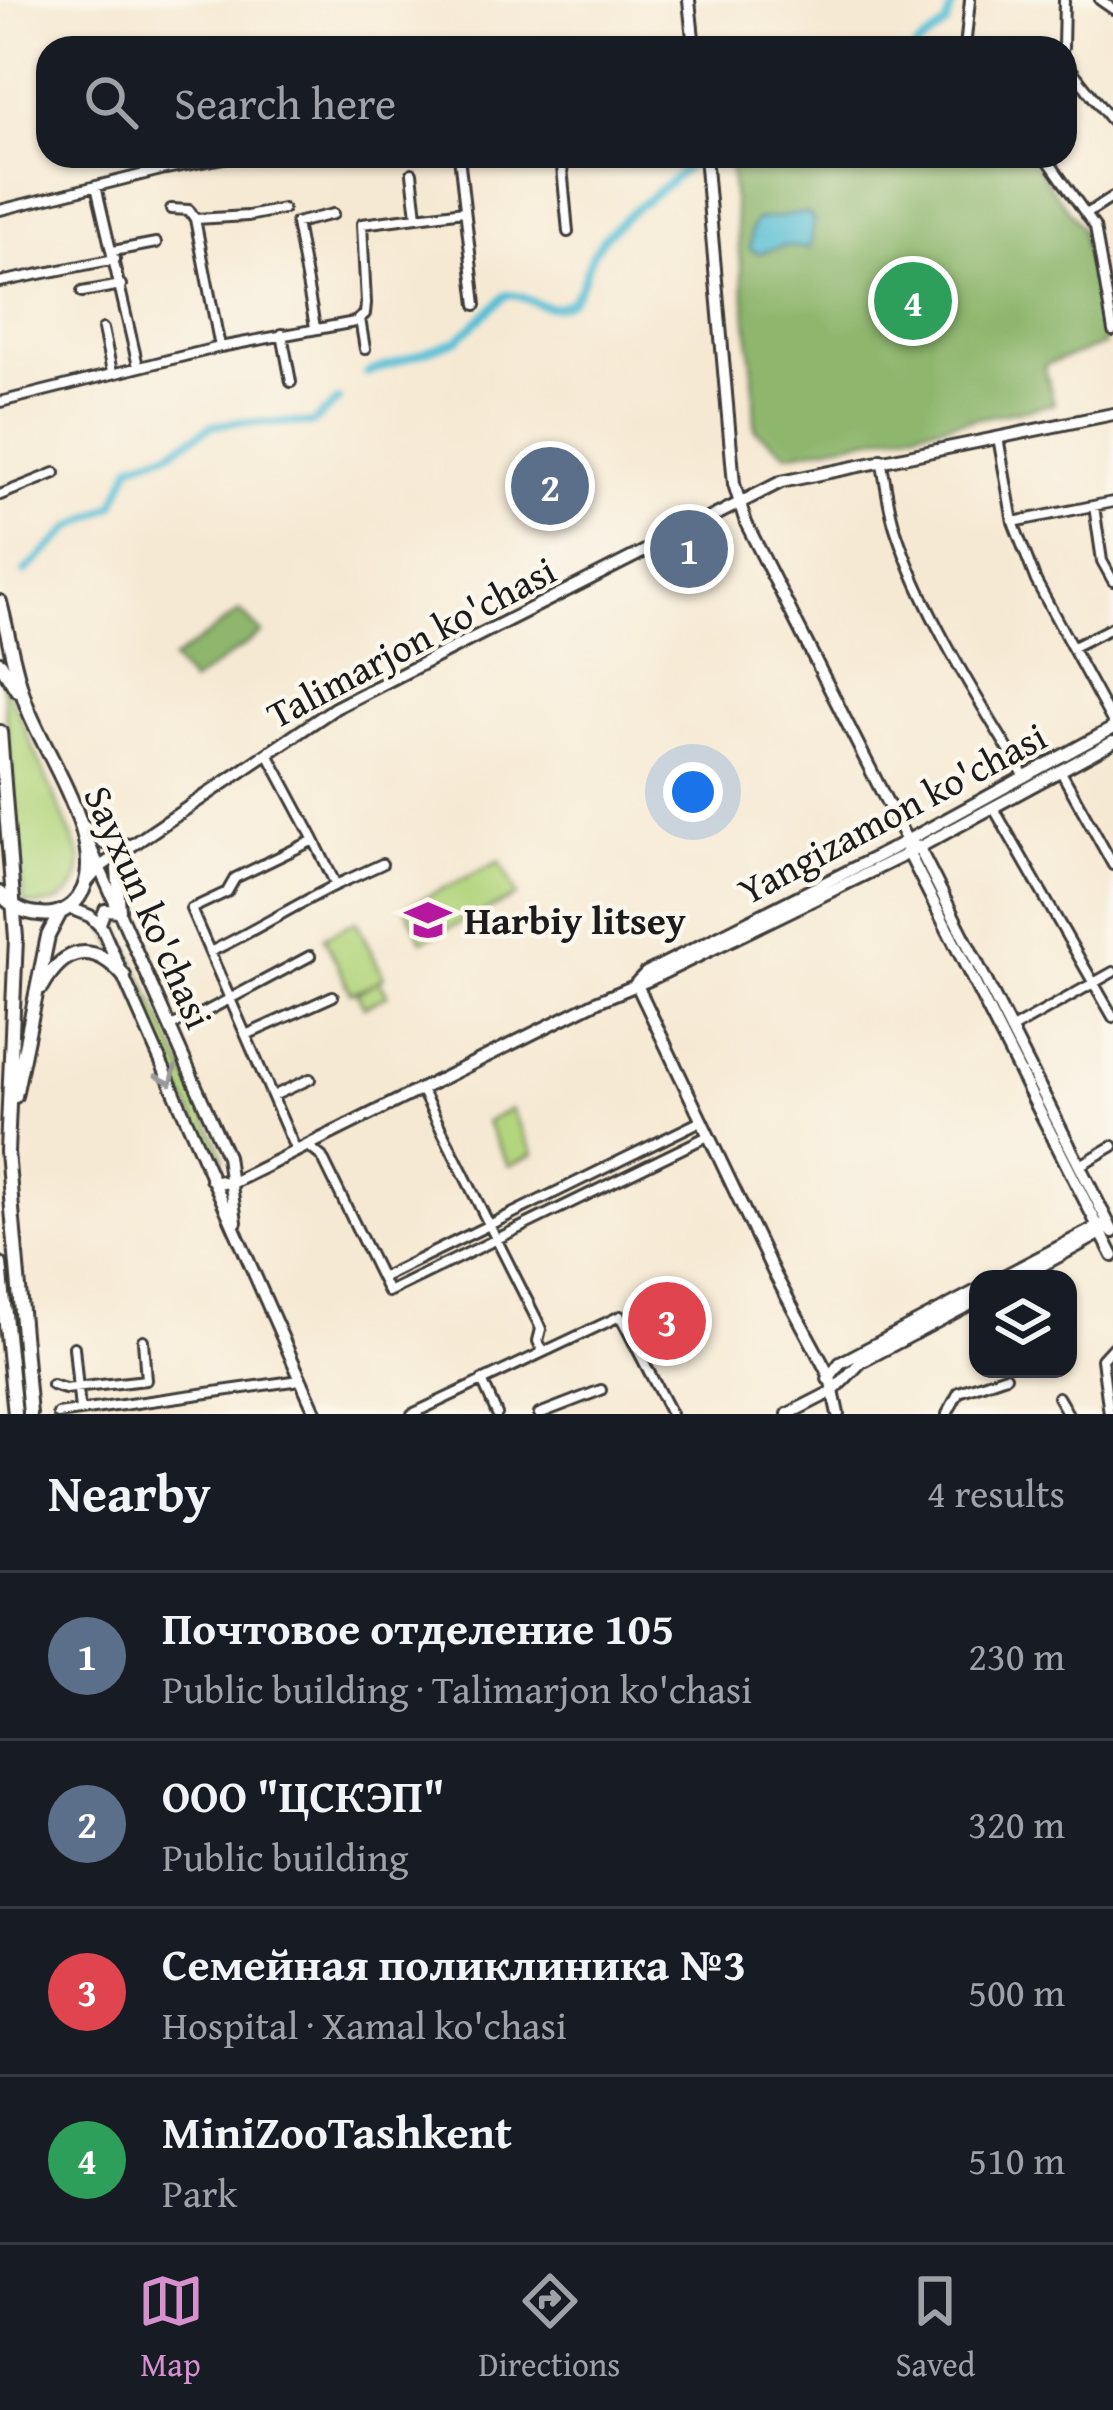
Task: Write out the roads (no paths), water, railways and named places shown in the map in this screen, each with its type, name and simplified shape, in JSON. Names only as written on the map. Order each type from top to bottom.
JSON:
[{"type":"main road","points":[[689,0],[693,36]]},
{"type":"main road","points":[[706,168],[739,505],[793,622],[1105,1229]]},
{"type":"main road","name":"Talimarjon ko'chasi","points":[[87,882],[100,867],[345,702],[792,478],[1113,414]]},
{"type":"main road","name":"Sayxun ko'chasi","points":[[0,602],[27,707],[227,1156],[238,1237]]},
{"type":"main road","points":[[0,663],[27,707]]},
{"type":"main road","name":"Yangizamon ko'chasi","points":[[911,847],[1113,726]]},
{"type":"main road","points":[[0,732],[15,907],[8,1130],[11,1215],[29,1414]]},
{"type":"main road","name":"Yangizamon ko'chasi","points":[[230,1184],[636,983],[646,973],[993,807],[1113,742]]},
{"type":"main road","points":[[79,822],[104,843],[135,844]]},
{"type":"main road","points":[[8,1130],[49,932],[87,882],[89,862],[79,822]]},
{"type":"main road","points":[[102,928],[102,913],[109,908],[119,911],[117,865],[135,844]]},
{"type":"main road","points":[[0,892],[15,907],[34,914],[65,910]]},
{"type":"main road","name":"Sayxun ko'chasi","points":[[65,910],[91,916],[102,928],[316,1414]]},
{"type":"main road","points":[[0,941],[16,961]]},
{"type":"main road","points":[[36,998],[54,967],[73,954],[101,957],[124,976]]},
{"type":"main road","points":[[636,983],[830,1377],[840,1412]]},
{"type":"main road","points":[[1004,1034],[1078,1166],[1113,1256]]},
{"type":"main road","points":[[227,1156],[240,1170],[260,1169]]},
{"type":"main road","points":[[212,1179],[230,1184]]},
{"type":"main road","points":[[1017,1270],[1105,1229]]},
{"type":"main road","points":[[1033,1270],[1105,1229]]},
{"type":"main road","points":[[0,1264],[15,1414]]},
{"type":"main road","points":[[820,1359],[830,1366],[840,1363],[969,1295]]},
{"type":"main road","points":[[788,1414],[833,1391],[861,1362],[969,1305]]},
{"type":"main road","points":[[818,1400],[840,1363]]},
{"type":"main road","points":[[818,1400],[840,1412]]},
{"type":"street","points":[[1063,36],[1064,0]]},
{"type":"street","points":[[1100,0],[1113,9]]},
{"type":"street","points":[[967,36],[972,1]]},
{"type":"street","points":[[1077,76],[1113,123]]},
{"type":"street","points":[[0,210],[176,168]]},
{"type":"street","points":[[460,168],[476,305]]},
{"type":"street","points":[[562,168],[568,232]]},
{"type":"street","points":[[1054,168],[1095,227],[1113,331]]},
{"type":"street","points":[[412,172],[417,216]]},
{"type":"street","points":[[96,185],[138,366]]},
{"type":"street","points":[[1088,213],[1113,197]]},
{"type":"street","points":[[171,209],[189,210],[195,219],[220,346]]},
{"type":"street","points":[[195,219],[248,217],[284,209]]},
{"type":"street","points":[[0,402],[220,346],[360,319],[366,303],[362,224],[464,211]]},
{"type":"street","points":[[315,327],[296,223],[333,214]]},
{"type":"street","points":[[0,282],[156,243]]},
{"type":"street","points":[[82,292],[121,285]]},
{"type":"street","points":[[360,319],[365,349]]},
{"type":"street","points":[[103,329],[112,372]]},
{"type":"street","points":[[282,334],[291,382]]},
{"type":"street","points":[[997,435],[1013,522],[1036,581],[1113,726]]},
{"type":"street","points":[[881,459],[893,526],[908,566],[1025,777]]},
{"type":"street","points":[[0,495],[55,473]]},
{"type":"street","points":[[1013,522],[1113,502]]},
{"type":"street","points":[[1094,506],[1102,561],[1113,581]]},
{"type":"street","points":[[1073,647],[1113,627]]},
{"type":"street","points":[[268,754],[336,885]]},
{"type":"street","points":[[1060,770],[1113,866]]},
{"type":"street","points":[[993,807],[1113,1017]]},
{"type":"street","points":[[314,840],[235,878],[226,892],[191,910],[272,1096],[301,1148],[322,1157],[388,1292],[708,1136]]},
{"type":"street","points":[[210,952],[382,865]]},
{"type":"street","points":[[170,1026],[310,956]]},
{"type":"street","points":[[1004,1034],[1113,971]]},
{"type":"street","points":[[247,1035],[333,996]]},
{"type":"street","points":[[272,1096],[310,1079]]},
{"type":"street","points":[[421,1088],[541,1329],[537,1338],[543,1352]]},
{"type":"street","points":[[381,1279],[701,1120]]},
{"type":"street","points":[[1078,1166],[1113,1146]]},
{"type":"street","points":[[412,1414],[622,1316],[671,1414]]},
{"type":"street","points":[[52,1385],[78,1388],[146,1380],[143,1340]]},
{"type":"street","points":[[74,1347],[80,1411]]},
{"type":"street","points":[[1109,1414],[1102,1357],[1113,1347]]},
{"type":"street","points":[[947,1414],[959,1392],[1000,1378]]},
{"type":"street","points":[[58,1414],[300,1380]]},
{"type":"street","points":[[482,1380],[497,1414]]},
{"type":"street","points":[[94,1387],[97,1408]]},
{"type":"street","points":[[539,1414],[601,1390]]},
{"type":"street","points":[[1058,1397],[1068,1414]]},
{"type":"water","points":[[807,213],[814,220],[810,248],[783,246],[759,253],[750,249],[757,220]]},
{"type":"waterway","points":[[932,36],[946,25],[954,0]]},
{"type":"waterway","points":[[367,373],[457,340],[506,295],[547,307],[568,302],[579,290],[603,239],[686,168]]},
{"type":"waterway","points":[[25,572],[71,528],[114,505],[132,464],[169,452],[212,426],[313,423],[338,400]]},
{"type":"place","name":"MiniZooTashkent","points":[[913,301]]},
{"type":"place","name":"ООО \"ЦСКЭП\"","points":[[550,486]]},
{"type":"place","name":"Почтовое отделение 105","points":[[689,549]]},
{"type":"place","name":"Harbiy litsey","points":[[428,920]]},
{"type":"place","name":"Семейная поликлиника №3","points":[[667,1321]]}]
